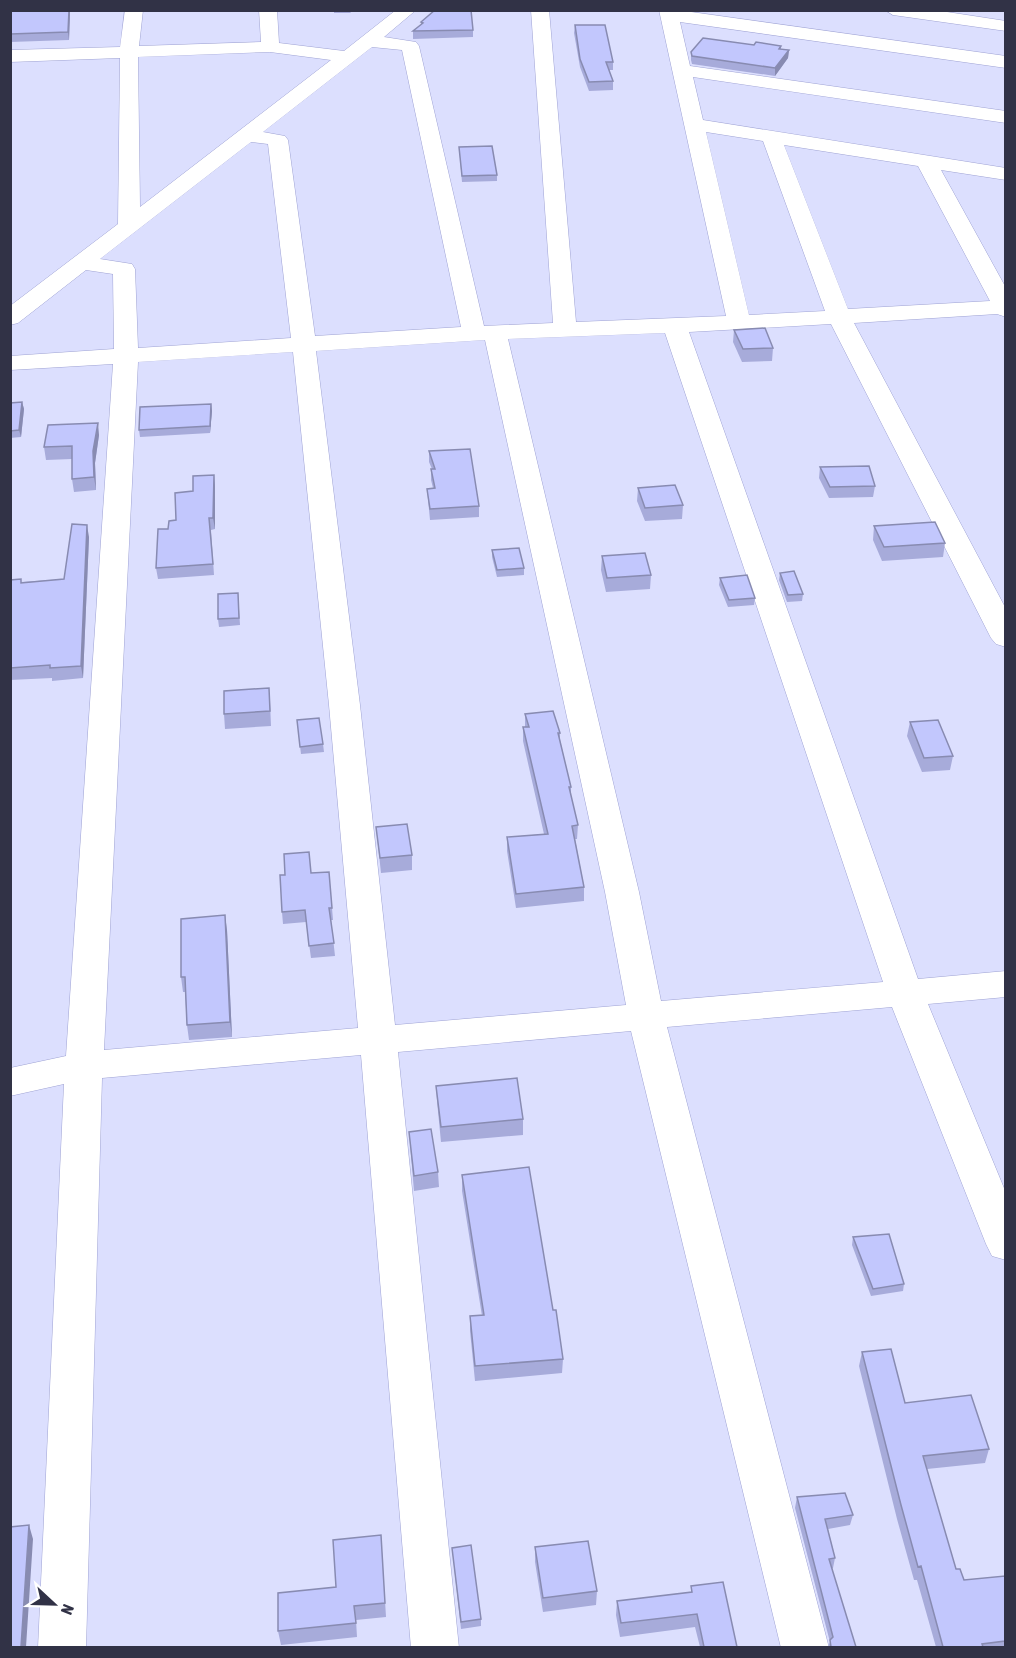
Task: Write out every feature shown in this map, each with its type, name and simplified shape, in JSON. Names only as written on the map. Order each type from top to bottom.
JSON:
[{"type":"street","points":[[129,226],[129,51],[134,10]]},
{"type":"street","points":[[268,10],[270,47]]},
{"type":"street","points":[[10,318],[408,10]]},
{"type":"street","points":[[540,10],[565,330]]},
{"type":"street","points":[[893,10],[1005,26]]},
{"type":"street","points":[[739,323],[668,13],[1005,62]]},
{"type":"street","points":[[369,41],[410,46],[485,333],[622,892],[646,1016],[805,1647]]},
{"type":"street","points":[[10,56],[270,47],[349,57]]},
{"type":"street","points":[[681,70],[1005,117]]},
{"type":"street","points":[[693,124],[1005,174]]},
{"type":"street","points":[[247,135],[278,140],[305,344],[379,1040],[435,1647]]},
{"type":"street","points":[[771,136],[839,317],[1005,638]]},
{"type":"street","points":[[10,363],[485,333],[739,323],[1005,308],[926,161]]},
{"type":"street","points":[[62,1647],[84,1066],[126,356],[124,269],[82,263]]},
{"type":"street","points":[[675,326],[905,993],[1005,1244]]},
{"type":"street","points":[[10,1082],[84,1066],[1005,984]]},
{"type":"building","points":[[10,10],[69,10],[68,32],[10,34]]},
{"type":"building","points":[[435,10],[471,10],[473,30],[413,31]]},
{"type":"building","points":[[575,25],[605,25],[613,62],[606,62],[613,81],[589,82],[580,59]]},
{"type":"building","points":[[703,38],[754,45],[756,42],[781,46],[779,49],[789,50],[775,68],[692,56],[691,52]]},
{"type":"building","points":[[492,146],[497,175],[462,176],[459,147]]},
{"type":"building","points":[[765,328],[773,348],[743,349],[734,330]]},
{"type":"building","points":[[22,402],[19,430],[10,431],[10,403]]},
{"type":"building","points":[[211,404],[210,426],[139,430],[140,407]]},
{"type":"building","points":[[98,423],[93,451],[94,477],[72,479],[72,446],[44,447],[48,425]]},
{"type":"building","points":[[470,449],[479,506],[430,509],[427,489],[435,488],[431,469],[435,469],[429,451]]},
{"type":"building","points":[[869,466],[875,486],[830,487],[820,467]]},
{"type":"building","points":[[214,475],[213,518],[209,518],[213,564],[156,568],[158,529],[168,529],[169,521],[176,520],[175,493],[193,491],[193,476]]},
{"type":"building","points":[[675,485],[683,505],[645,508],[638,488]]},
{"type":"building","points":[[935,522],[945,543],[884,547],[874,526]]},
{"type":"building","points":[[72,524],[87,525],[81,666],[50,668],[50,665],[10,668],[10,580],[21,579],[21,583],[64,579]]},
{"type":"building","points":[[519,548],[524,568],[497,570],[492,550]]},
{"type":"building","points":[[645,553],[651,575],[607,578],[602,556]]},
{"type":"building","points":[[794,571],[803,594],[788,595],[780,573]]},
{"type":"building","points":[[747,575],[755,598],[729,600],[720,578]]},
{"type":"building","points":[[238,593],[239,618],[218,619],[218,594]]},
{"type":"building","points":[[269,688],[270,711],[224,714],[224,691]]},
{"type":"building","points":[[553,711],[560,733],[558,733],[578,825],[572,826],[584,887],[516,894],[507,837],[548,834],[523,727],[529,727],[525,714]]},
{"type":"building","points":[[319,718],[323,744],[300,747],[297,720]]},
{"type":"building","points":[[938,720],[953,756],[924,758],[910,722]]},
{"type":"building","points":[[407,824],[412,855],[380,858],[376,827]]},
{"type":"building","points":[[309,852],[311,873],[329,872],[332,908],[329,908],[334,943],[309,946],[305,910],[282,912],[280,875],[285,875],[284,854]]},
{"type":"building","points":[[225,915],[230,1022],[187,1025],[185,977],[181,977],[181,919]]},
{"type":"building","points":[[517,1078],[523,1119],[441,1127],[436,1086]]},
{"type":"building","points":[[431,1129],[438,1172],[414,1176],[409,1132]]},
{"type":"building","points":[[529,1167],[563,1359],[475,1366],[470,1316],[484,1315],[462,1175]]},
{"type":"building","points":[[889,1234],[904,1284],[873,1289],[853,1237]]},
{"type":"building","points":[[891,1349],[905,1403],[971,1395],[989,1449],[923,1456],[956,1569],[960,1569],[964,1580],[1005,1576],[1005,1641],[982,1644],[983,1647],[943,1647],[921,1566],[918,1567],[862,1352]]},
{"type":"building","points":[[845,1493],[853,1515],[825,1519],[835,1558],[829,1559],[856,1647],[831,1647],[830,1640],[833,1637],[797,1497]]},
{"type":"building","points":[[29,1525],[21,1647],[10,1647],[10,1527]]},
{"type":"building","points":[[381,1535],[385,1603],[354,1606],[356,1623],[278,1631],[278,1593],[336,1587],[333,1540]]},
{"type":"building","points":[[588,1541],[597,1591],[543,1598],[535,1547]]},
{"type":"building","points":[[471,1545],[481,1619],[461,1622],[452,1548]]},
{"type":"building","points":[[723,1582],[737,1647],[704,1647],[697,1614],[621,1623],[617,1601],[692,1592],[691,1586]]}]
